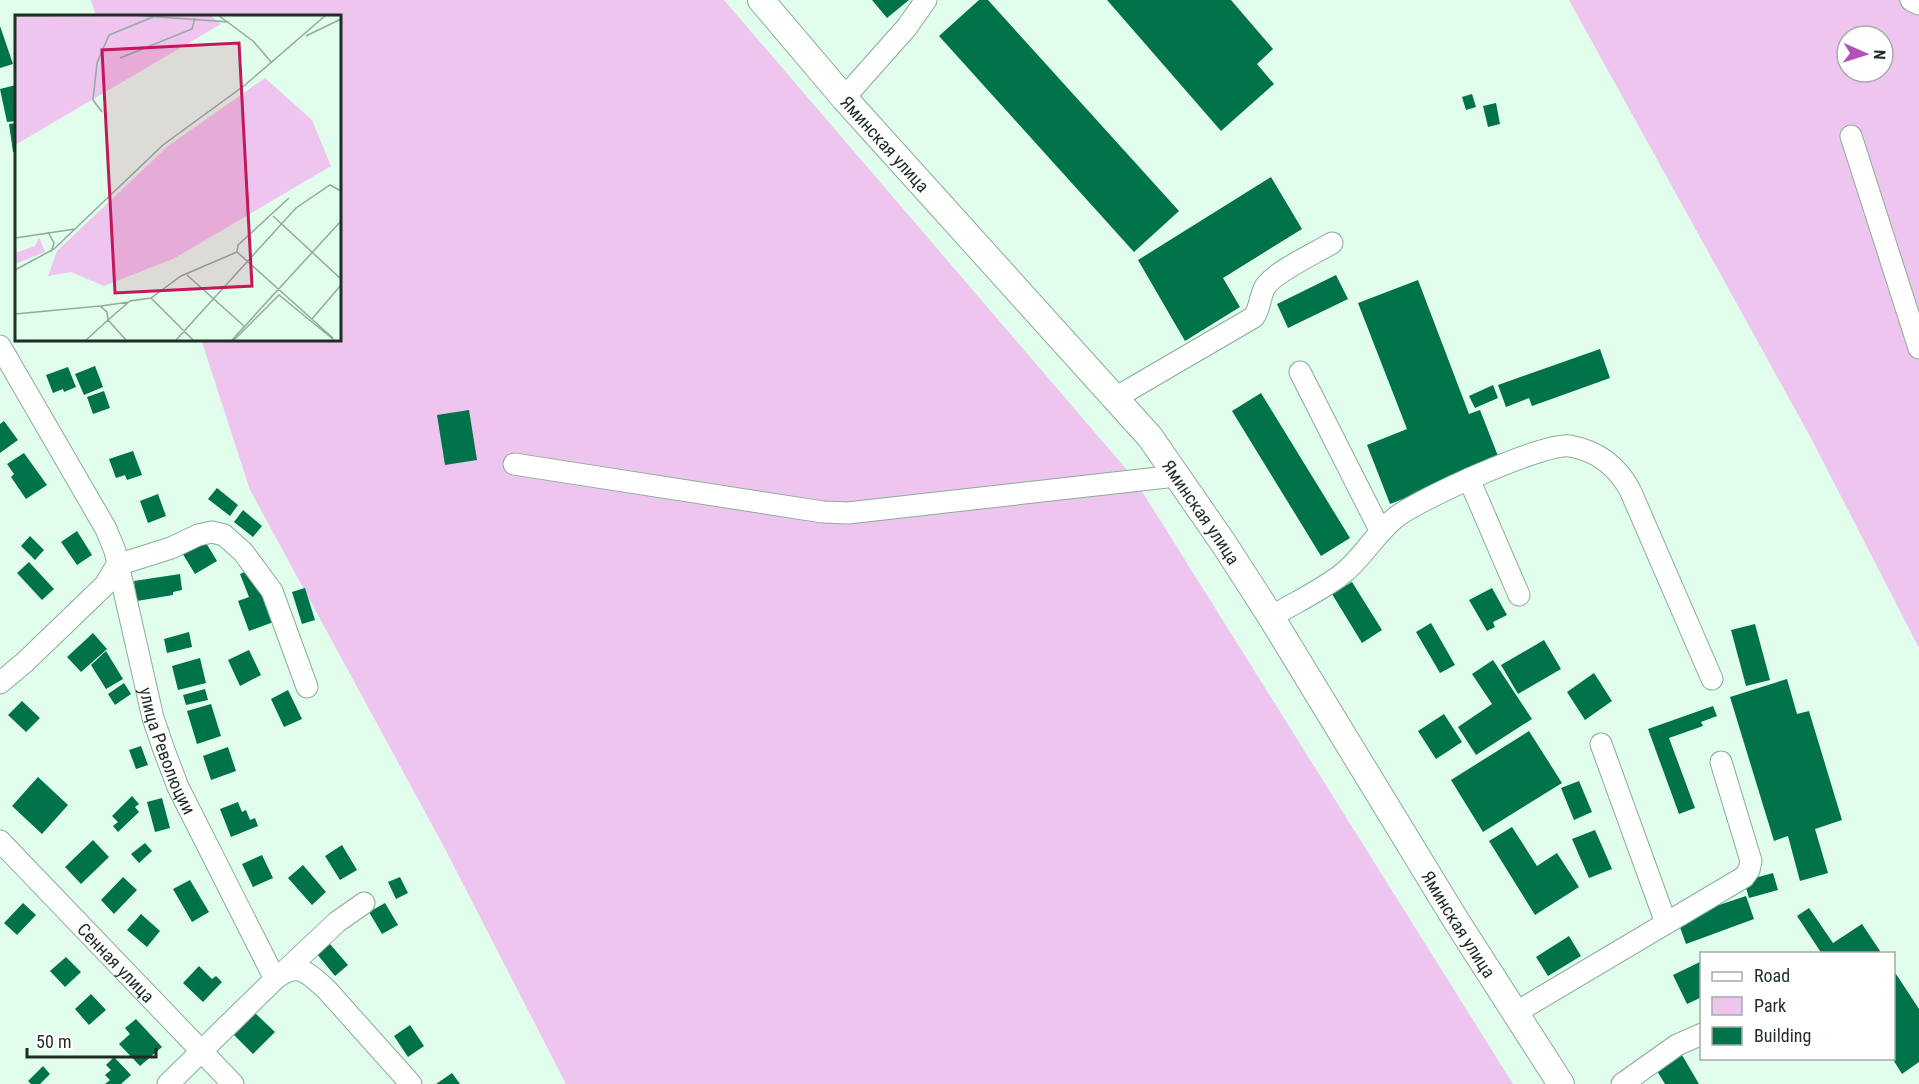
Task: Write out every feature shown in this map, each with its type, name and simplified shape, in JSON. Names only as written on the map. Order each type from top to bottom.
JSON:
[{"type":"main road","name":"Яминская улица","points":[[761,0],[844,98],[1150,437],[1271,617],[1457,922],[1561,1084]]},
{"type":"street","points":[[844,98],[907,27],[926,0]]},
{"type":"street","points":[[1911,0],[1919,4]]},
{"type":"street","points":[[1851,136],[1919,348]]},
{"type":"street","points":[[1115,398],[1254,317],[1260,309],[1264,288],[1269,282],[1332,243]]},
{"type":"street","name":"улица Революции","points":[[0,346],[106,529],[115,551],[153,718],[178,786],[280,975]]},
{"type":"street","points":[[1300,372],[1381,532]]},
{"type":"street","points":[[1271,617],[1339,576],[1357,561],[1395,518],[1407,511],[1469,479],[1550,447],[1568,446],[1587,451],[1607,461],[1621,474],[1712,679]]},
{"type":"street","points":[[514,464],[823,512],[848,513],[1176,476]]},
{"type":"street","points":[[1469,479],[1519,595]]},
{"type":"street","points":[[0,683],[105,585],[117,566],[171,548],[198,535],[212,532],[224,535],[243,552],[272,591],[307,687]]},
{"type":"street","points":[[1601,744],[1666,923]]},
{"type":"street","points":[[1515,1013],[1744,877],[1751,861],[1721,762]]},
{"type":"street","name":"Сенная улица","points":[[0,841],[233,1084]]},
{"type":"street","points":[[168,1084],[337,922],[364,903]]},
{"type":"street","points":[[280,975],[293,968],[301,969],[311,975],[411,1084]]},
{"type":"street","points":[[1622,1084],[1677,1045],[1700,1034]]},
{"type":"green space","points":[[91,0],[724,0],[1133,477],[1513,1084],[566,1084],[443,845],[250,490],[201,340],[340,340],[340,15],[96,15]]},
{"type":"green space","points":[[1569,0],[1919,0],[1919,648],[1811,438]]},
{"type":"building","points":[[872,0],[909,0],[887,18]]},
{"type":"building","points":[[979,0],[988,0],[1179,211],[1134,252],[939,36]]},
{"type":"building","points":[[1107,0],[1231,0],[1273,49],[1257,64],[1274,84],[1221,131]]},
{"type":"building","points":[[0,26],[13,64],[0,68]]},
{"type":"building","points":[[15,85],[15,121],[7,122],[0,89]]},
{"type":"building","points":[[1472,94],[1476,107],[1466,110],[1462,97]]},
{"type":"building","points":[[1496,103],[1500,124],[1488,127],[1483,106]]},
{"type":"building","points":[[15,123],[15,151],[13,152],[9,124]]},
{"type":"building","points":[[1271,177],[1302,229],[1223,278],[1240,307],[1185,341],[1138,260]]},
{"type":"building","points":[[1336,275],[1348,299],[1288,328],[1277,304]]},
{"type":"building","points":[[1418,280],[1469,414],[1480,410],[1500,461],[1390,504],[1367,445],[1407,429],[1358,303]]},
{"type":"building","points":[[1600,349],[1610,378],[1532,406],[1529,398],[1506,407],[1498,385]]},
{"type":"building","points":[[95,366],[103,387],[84,395],[75,374]]},
{"type":"building","points":[[68,367],[76,387],[64,392],[63,389],[53,393],[46,375]]},
{"type":"building","points":[[1493,385],[1498,398],[1475,408],[1469,396]]},
{"type":"building","points":[[104,391],[110,408],[93,414],[87,397]]},
{"type":"building","points":[[1261,393],[1350,538],[1321,556],[1232,411]]},
{"type":"building","points":[[469,410],[477,460],[445,465],[437,415]]},
{"type":"building","points":[[4,421],[18,440],[0,453],[0,424]]},
{"type":"building","points":[[133,451],[142,475],[127,480],[125,475],[116,478],[109,459]]},
{"type":"building","points":[[24,453],[47,485],[26,499],[11,477],[14,474],[7,464]]},
{"type":"building","points":[[217,488],[238,505],[230,516],[208,499]]},
{"type":"building","points":[[158,494],[166,516],[148,523],[140,501]]},
{"type":"building","points":[[243,510],[262,526],[253,537],[234,522]]},
{"type":"building","points":[[77,531],[92,555],[77,565],[61,542]]},
{"type":"building","points":[[30,536],[44,550],[35,560],[21,546]]},
{"type":"building","points":[[203,538],[217,561],[195,574],[181,551]]},
{"type":"building","points":[[29,562],[54,589],[42,600],[17,573]]},
{"type":"building","points":[[247,571],[252,573],[276,621],[249,631],[238,601],[249,597],[240,574]]},
{"type":"building","points":[[180,574],[182,590],[173,592],[173,595],[137,601],[134,581]]},
{"type":"building","points":[[1352,582],[1382,630],[1362,643],[1332,594]]},
{"type":"building","points":[[305,588],[315,620],[302,624],[292,592]]},
{"type":"building","points":[[1492,588],[1507,615],[1493,622],[1495,627],[1487,631],[1469,600]]},
{"type":"building","points":[[1431,623],[1455,665],[1440,673],[1416,632]]},
{"type":"building","points":[[1755,624],[1770,680],[1746,686],[1731,630]]},
{"type":"building","points":[[189,632],[192,647],[167,653],[164,639]]},
{"type":"building","points":[[93,633],[107,649],[81,672],[67,657]]},
{"type":"building","points":[[1544,640],[1561,669],[1518,694],[1501,665]]},
{"type":"building","points":[[249,650],[261,675],[240,686],[228,660]]},
{"type":"building","points":[[106,651],[123,679],[106,689],[91,665]]},
{"type":"building","points":[[200,658],[206,683],[178,690],[172,666]]},
{"type":"building","points":[[1493,660],[1532,719],[1476,755],[1458,727],[1492,704],[1472,674]]},
{"type":"building","points":[[1594,673],[1612,701],[1585,720],[1567,692]]},
{"type":"building","points":[[1787,679],[1797,714],[1809,711],[1842,820],[1815,829],[1828,873],[1800,881],[1788,836],[1774,841],[1730,697]]},
{"type":"building","points":[[124,683],[131,694],[115,705],[108,694]]},
{"type":"building","points":[[205,689],[208,700],[186,705],[183,695]]},
{"type":"building","points":[[288,690],[302,719],[284,727],[271,699]]},
{"type":"building","points":[[22,701],[40,718],[26,732],[8,715]]},
{"type":"building","points":[[211,704],[221,736],[197,744],[187,711]]},
{"type":"building","points":[[1713,706],[1717,716],[1701,722],[1703,726],[1669,738],[1695,808],[1679,814],[1648,729]]},
{"type":"building","points":[[1444,714],[1462,742],[1436,759],[1418,731]]},
{"type":"building","points":[[1529,731],[1562,783],[1483,832],[1451,780]]},
{"type":"building","points":[[141,746],[148,765],[136,769],[129,750]]},
{"type":"building","points":[[228,747],[236,771],[211,780],[203,756]]},
{"type":"building","points":[[38,777],[68,805],[42,834],[12,806]]},
{"type":"building","points":[[1579,781],[1592,812],[1574,820],[1561,788]]},
{"type":"building","points":[[132,796],[139,804],[135,807],[139,812],[118,832],[113,826],[118,822],[112,816]]},
{"type":"building","points":[[162,798],[170,828],[155,832],[147,802]]},
{"type":"building","points":[[238,802],[242,812],[246,810],[250,820],[255,818],[258,826],[231,837],[220,809]]},
{"type":"building","points":[[1512,827],[1537,866],[1557,853],[1579,887],[1535,915],[1489,841]]},
{"type":"building","points":[[1595,830],[1612,869],[1589,878],[1572,839]]},
{"type":"building","points":[[93,840],[109,857],[81,884],[65,867]]},
{"type":"building","points":[[145,843],[152,851],[139,863],[131,854]]},
{"type":"building","points":[[342,845],[357,870],[340,880],[325,856]]},
{"type":"building","points":[[262,855],[273,878],[253,887],[242,864]]},
{"type":"building","points":[[303,865],[326,892],[312,905],[288,878]]},
{"type":"building","points":[[1773,873],[1778,890],[1749,898],[1744,881]]},
{"type":"building","points":[[123,877],[137,890],[114,914],[101,900]]},
{"type":"building","points":[[400,877],[408,893],[396,899],[388,882]]},
{"type":"building","points":[[190,880],[209,912],[192,922],[173,889]]},
{"type":"building","points":[[1746,896],[1754,919],[1686,944],[1677,919]]},
{"type":"building","points":[[23,903],[36,915],[17,935],[4,923]]},
{"type":"building","points":[[385,903],[398,925],[382,934],[369,912]]},
{"type":"building","points":[[1809,908],[1833,943],[1862,924],[1881,952],[1821,952],[1797,916]]},
{"type":"building","points":[[141,914],[160,931],[147,947],[127,930]]},
{"type":"building","points":[[1569,936],[1581,956],[1548,976],[1536,957]]},
{"type":"building","points":[[330,944],[348,965],[335,976],[317,954]]},
{"type":"building","points":[[66,957],[81,972],[65,987],[50,971]]},
{"type":"building","points":[[1700,962],[1700,998],[1687,1004],[1673,975]]},
{"type":"building","points":[[199,966],[212,979],[216,976],[222,982],[203,1002],[183,983]]},
{"type":"building","points":[[1895,973],[1919,1009],[1919,1062],[1902,1074],[1893,1060]]},
{"type":"building","points":[[91,994],[106,1010],[89,1025],[75,1009]]},
{"type":"building","points":[[254,1012],[275,1032],[253,1054],[233,1034]]},
{"type":"building","points":[[136,1019],[162,1047],[140,1066],[119,1044],[130,1034],[125,1028]]},
{"type":"building","points":[[410,1025],[424,1046],[408,1057],[394,1036]]},
{"type":"building","points":[[1682,1055],[1699,1084],[1665,1084],[1657,1071]]},
{"type":"building","points":[[114,1057],[131,1075],[121,1084],[105,1084],[110,1080],[105,1075],[111,1070],[106,1065]]},
{"type":"building","points":[[43,1066],[50,1074],[40,1084],[31,1084],[28,1081]]},
{"type":"building","points":[[452,1073],[460,1084],[436,1084]]}]
